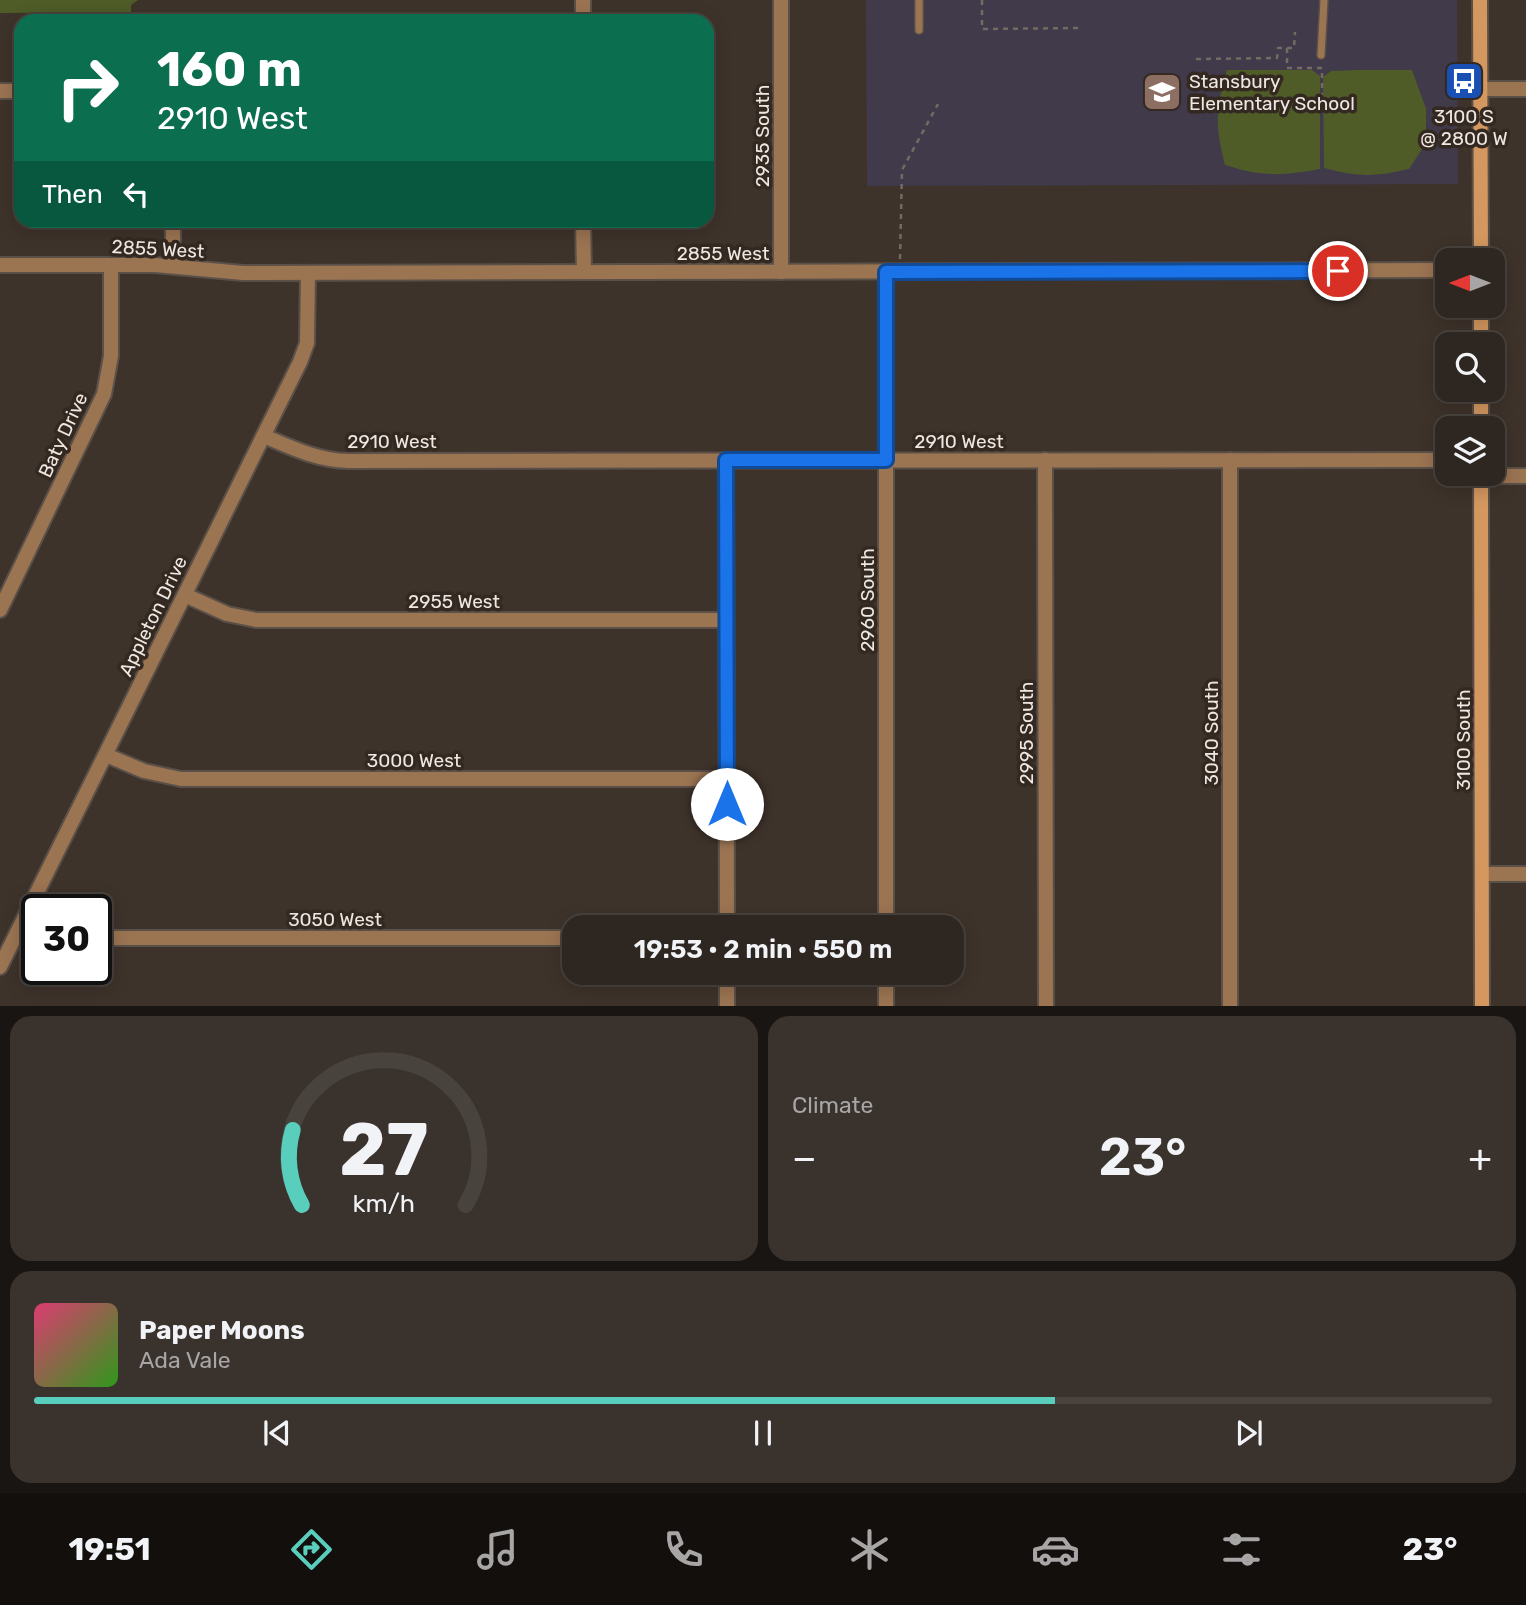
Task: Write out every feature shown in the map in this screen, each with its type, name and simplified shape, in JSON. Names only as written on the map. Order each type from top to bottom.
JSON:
[{"type":"main road","points":[[1480,0],[1481,248]]},
{"type":"main road","name":"3100 South","points":[[1481,486],[1482,1006]]},
{"type":"street","name":"2935 South","points":[[781,0],[781,272]]},
{"type":"street","points":[[1481,89],[1526,89]]},
{"type":"street","points":[[173,228],[173,266]]},
{"type":"street","points":[[583,228],[584,272]]},
{"type":"street","name":"2855 West","points":[[0,265],[173,266],[226,272],[308,273],[1435,270]]},
{"type":"street","name":"Baty Drive","points":[[0,610],[104,394],[111,356],[111,265]]},
{"type":"street","name":"2960 South","points":[[886,272],[886,915]]},
{"type":"street","name":"Appleton Drive","points":[[42,894],[106,755],[264,436],[307,343],[308,273]]},
{"type":"street","name":"2910 West","points":[[264,436],[309,456],[334,460],[1435,460]]},
{"type":"street","points":[[726,460],[727,915]]},
{"type":"street","name":"2995 South","points":[[1045,460],[1046,1006]]},
{"type":"street","name":"3040 South","points":[[1230,460],[1230,1006]]},
{"type":"street","points":[[1505,476],[1526,476]]},
{"type":"street","name":"2955 West","points":[[186,595],[227,614],[256,620],[726,620]]},
{"type":"street","name":"3000 West","points":[[106,755],[144,771],[181,779],[727,779]]},
{"type":"street","points":[[1482,874],[1526,874]]},
{"type":"street","name":"Appleton Drive","points":[[0,967],[21,934]]},
{"type":"street","name":"3050 West","points":[[112,938],[562,938]]},
{"type":"street","points":[[727,985],[727,1006]]},
{"type":"street","points":[[886,985],[886,1006]]},
{"type":"lane","points":[[919,0],[919,30]]},
{"type":"lane","points":[[1321,55],[1324,0]]},
{"type":"path","points":[[982,0],[982,29],[1080,28]]},
{"type":"path","points":[[1196,59],[1277,58],[1278,48],[1294,48],[1295,32]]},
{"type":"path","points":[[1287,48],[1287,68],[1322,68],[1322,100]]},
{"type":"path","points":[[900,259],[902,170],[938,104]]},
{"type":"shaded area","name":"Stansbury Elementary School","points":[[866,0],[1457,0],[1458,184],[867,186]]},
{"type":"green space","points":[[0,0],[138,0],[131,5],[131,12],[0,13]]},
{"type":"green space","points":[[1227,70],[1312,70],[1320,76],[1320,169],[1272,174],[1225,165],[1219,139],[1218,118]]},
{"type":"green space","points":[[1412,70],[1426,109],[1426,143],[1409,169],[1366,175],[1324,168],[1323,77],[1331,71]]},
{"type":"place","name":"3100 S @ 2800 W","points":[[1464,81]]},
{"type":"place","name":"Stansbury Elementary School","points":[[1162,92]]},
{"type":"route","points":[[727,804],[726,460],[886,460],[886,272],[1338,271]]}]
